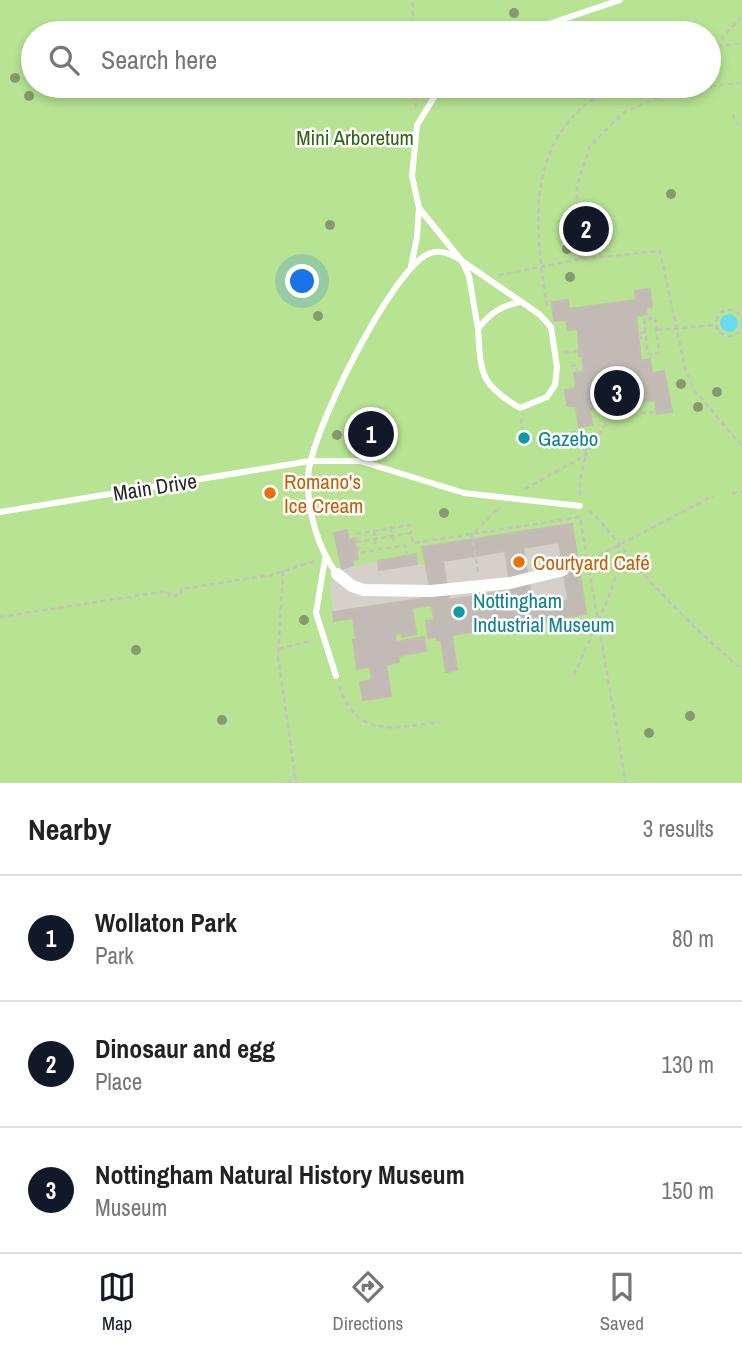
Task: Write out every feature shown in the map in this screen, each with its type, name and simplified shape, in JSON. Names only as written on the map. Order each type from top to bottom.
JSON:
[{"type":"street","points":[[337,574],[352,586],[363,590],[430,592],[510,583],[563,569]]},
{"type":"lane","points":[[558,21],[621,0]]},
{"type":"lane","points":[[411,266],[419,208],[412,176],[417,125],[434,98]]},
{"type":"lane","points":[[337,574],[326,558],[315,525],[308,478],[310,461],[357,352],[376,317],[411,266],[428,253],[440,251],[463,261],[539,314],[551,327],[557,367],[555,384],[547,397],[520,408],[497,394],[488,384],[481,364],[469,276],[463,261],[419,208]]},
{"type":"lane","points":[[478,329],[488,316],[503,306],[520,302]]},
{"type":"lane","name":"Main Drive","points":[[0,512],[310,461],[360,461],[464,493],[580,506]]},
{"type":"lane","points":[[326,558],[316,612],[336,676]]},
{"type":"path","points":[[412,21],[413,0]]},
{"type":"path","points":[[721,39],[742,16]]},
{"type":"path","points":[[721,45],[742,43]]},
{"type":"path","points":[[721,85],[742,83]]},
{"type":"path","points":[[551,327],[541,268],[538,206],[548,152],[577,111],[592,98]]},
{"type":"path","points":[[581,259],[577,227],[578,185],[590,146],[624,112],[657,98]]},
{"type":"path","points":[[733,114],[735,121],[742,128]]},
{"type":"path","points":[[485,277],[581,259],[660,251],[685,368],[695,391],[742,446]]},
{"type":"path","points":[[729,310],[737,313],[742,321],[739,330],[731,335],[722,333],[716,325],[718,317],[729,310]]},
{"type":"path","points":[[655,318],[659,353],[648,354],[645,332],[644,320],[655,318]]},
{"type":"path","points":[[657,330],[716,325]]},
{"type":"path","points":[[645,332],[640,332],[640,338],[642,344],[647,343]]},
{"type":"path","points":[[563,353],[578,351]]},
{"type":"path","points":[[572,366],[576,365],[577,373]]},
{"type":"path","points":[[520,408],[523,433]]},
{"type":"path","points":[[580,498],[580,479],[586,455],[606,423],[613,417],[654,412]]},
{"type":"path","points":[[529,439],[577,433],[582,436],[586,455]]},
{"type":"path","points":[[520,492],[586,455]]},
{"type":"path","points":[[732,493],[742,492]]},
{"type":"path","points":[[578,565],[713,496]]},
{"type":"path","points":[[472,534],[508,499]]},
{"type":"path","points":[[580,506],[591,511],[618,545],[705,639],[742,669]]},
{"type":"path","points":[[413,543],[410,525],[356,534],[359,553],[580,517],[626,783]]},
{"type":"path","points":[[391,528],[394,547]]},
{"type":"path","points":[[374,531],[376,550]]},
{"type":"path","points":[[357,542],[411,533]]},
{"type":"path","points":[[472,534],[480,586]]},
{"type":"path","points":[[405,545],[407,556]]},
{"type":"path","points":[[574,675],[619,566],[618,545]]},
{"type":"path","points":[[0,617],[167,591],[170,596],[181,595],[181,589],[271,575],[326,558]]},
{"type":"path","points":[[283,571],[278,649],[296,783]]},
{"type":"path","points":[[278,649],[323,637]]},
{"type":"path","points":[[336,676],[345,703],[354,713],[375,727],[398,728],[439,722]]},
{"type":"path","points":[[288,783],[293,775]]},
{"type":"green space","name":"Mini Arboretum","points":[[0,0],[742,0],[742,783],[0,783]]},
{"type":"shaded area","points":[[558,543],[568,600],[534,605],[524,548]]},
{"type":"shaded area","points":[[505,552],[511,590],[449,600],[443,561]]},
{"type":"shaded area","points":[[378,561],[379,570],[427,565],[432,597],[333,612],[329,584],[342,569]]},
{"type":"water","points":[[729,314],[735,317],[738,323],[735,329],[729,332],[723,329],[720,323],[723,317]]},
{"type":"building","points":[[650,289],[652,307],[646,308],[647,314],[636,316],[641,361],[650,359],[652,373],[664,371],[672,412],[657,414],[655,400],[626,405],[627,414],[616,415],[615,407],[590,410],[592,425],[579,427],[576,406],[567,406],[565,390],[576,388],[574,373],[584,372],[582,355],[579,356],[578,329],[568,330],[566,320],[554,321],[552,302],[568,300],[569,309],[636,300],[635,291]]},
{"type":"building","name":"Gazebo","points":[[524,432],[530,438],[524,444],[518,438]]},
{"type":"building","points":[[572,524],[586,614],[452,635],[457,670],[446,672],[441,639],[428,638],[426,621],[434,620],[432,605],[412,608],[416,634],[402,637],[401,633],[395,634],[396,642],[424,637],[426,651],[398,656],[399,662],[386,665],[391,696],[363,700],[360,682],[372,680],[370,667],[357,669],[353,618],[334,621],[333,612],[432,597],[422,547]],"holes":[[[559,542],[568,600],[533,606],[523,548]],[[505,551],[511,590],[449,600],[443,561]]]},
{"type":"building","points":[[347,530],[353,565],[342,569],[334,533]]},
{"type":"building","points":[[354,538],[358,559],[353,560],[349,540]]},
{"type":"building","points":[[416,554],[417,564],[379,570],[378,561]]},
{"type":"place","name":"Dinosaur and egg","points":[[586,229]]},
{"type":"place","name":"Nottingham Natural History Museum","points":[[617,393]]},
{"type":"place","name":"Wollaton Park","points":[[371,434]]},
{"type":"place","name":"Gazebo","points":[[524,438]]},
{"type":"place","name":"Romano's Ice Cream","points":[[270,493]]},
{"type":"place","name":"Courtyard Café","points":[[519,562]]},
{"type":"place","name":"Nottingham Industrial Museum","points":[[459,612]]}]
